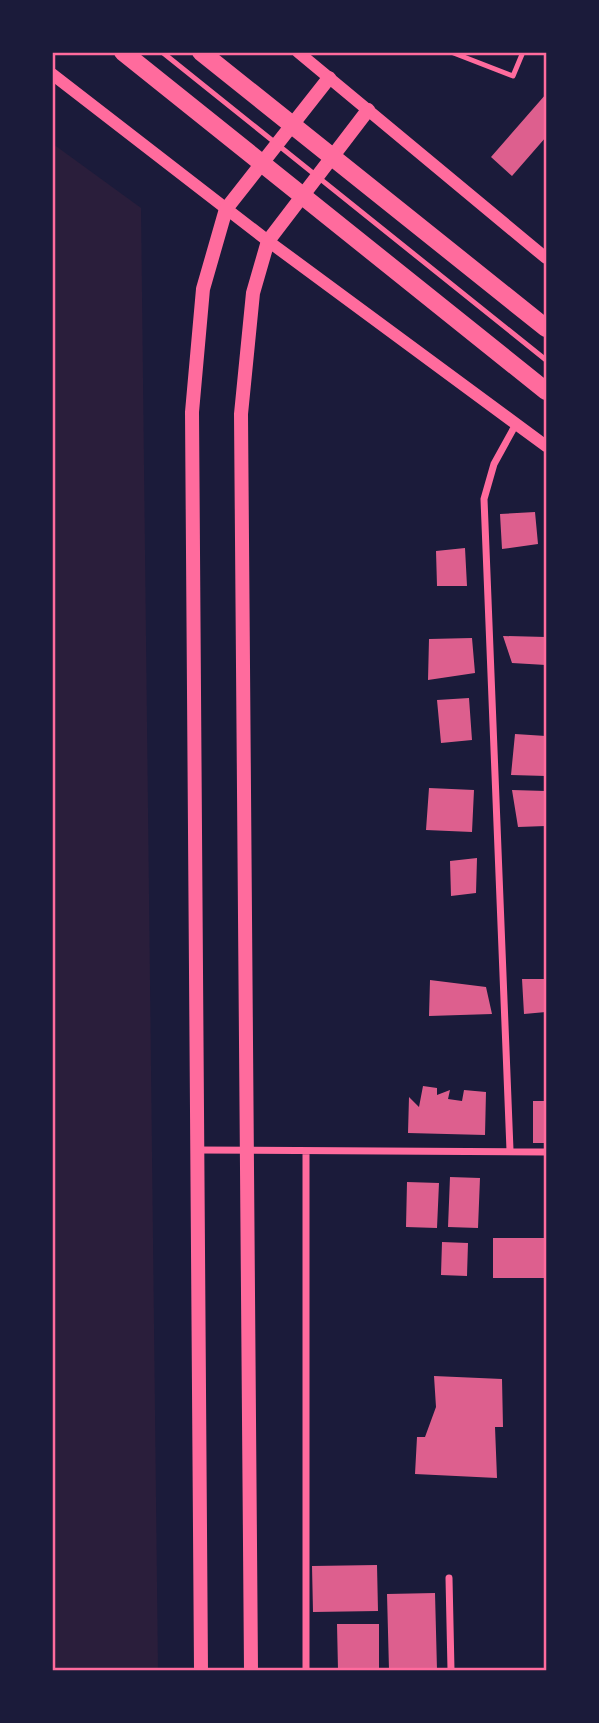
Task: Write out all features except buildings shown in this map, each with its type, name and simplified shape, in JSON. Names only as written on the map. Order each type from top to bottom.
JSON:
[{"type":"main road","points":[[123,52],[547,391]]},
{"type":"main road","points":[[201,52],[547,328]]},
{"type":"main road","points":[[201,1671],[192,412],[203,289],[226,209],[329,78]]},
{"type":"main road","points":[[251,1671],[242,414],[253,293],[268,241],[368,110]]},
{"type":"street","points":[[298,52],[547,258]]},
{"type":"street","points":[[52,74],[268,241],[547,446]]},
{"type":"street","points":[[510,1150],[484,499],[494,464],[516,424]]},
{"type":"street","points":[[196,1150],[547,1152]]},
{"type":"street","points":[[306,1151],[306,1671]]},
{"type":"street","points":[[449,1578],[451,1671]]},
{"type":"lane","points":[[162,52],[547,360]]},
{"type":"lane","points":[[451,52],[513,76],[523,52]]},
{"type":"shaded area","points":[[53,144],[141,208],[158,1670],[53,1670]]}]
